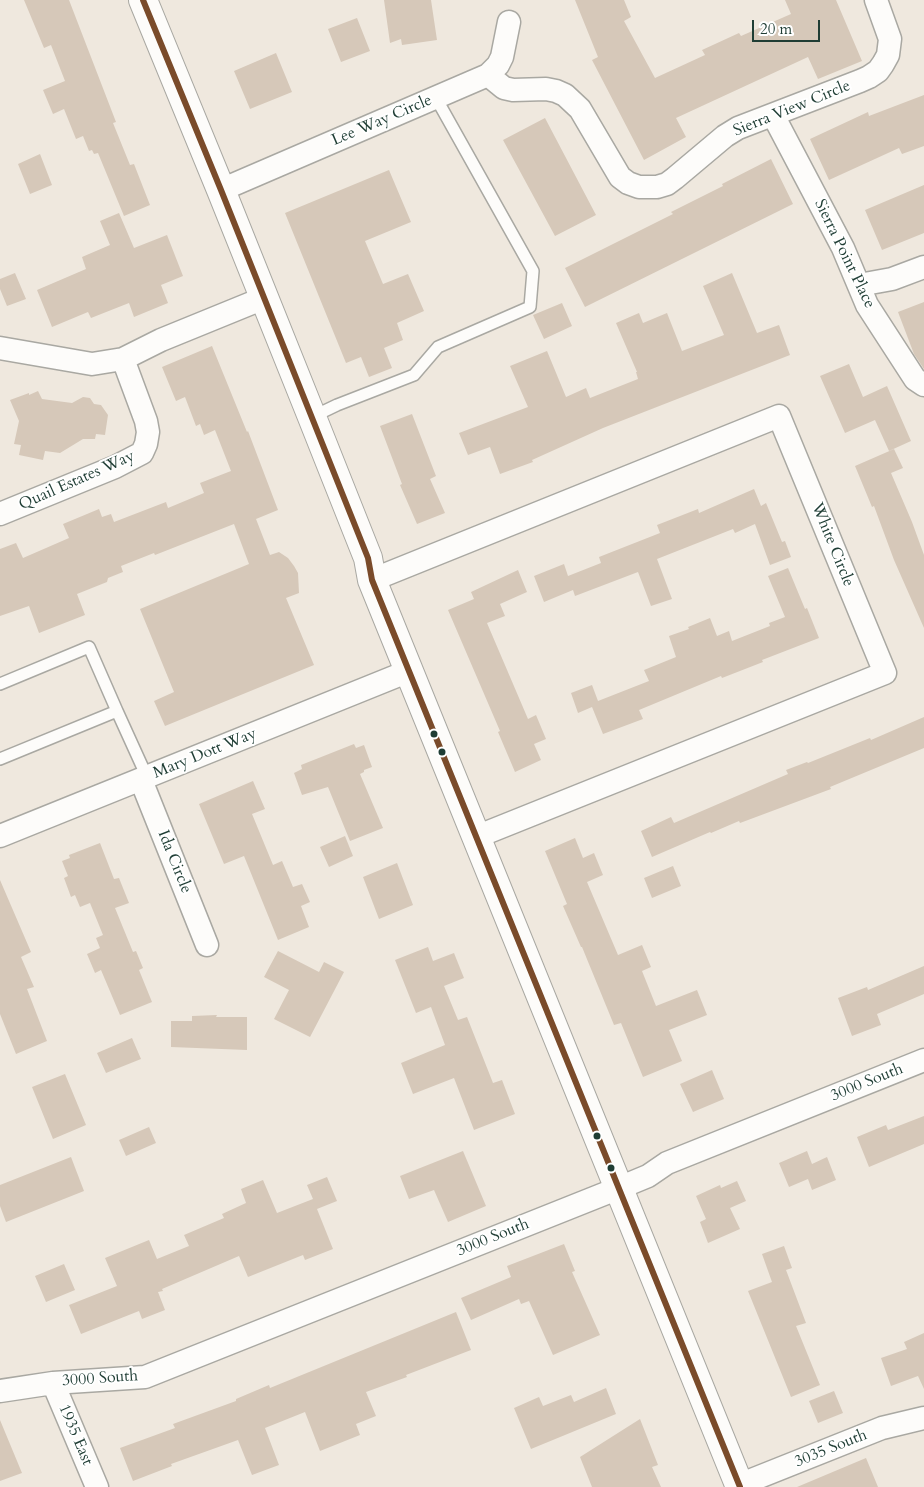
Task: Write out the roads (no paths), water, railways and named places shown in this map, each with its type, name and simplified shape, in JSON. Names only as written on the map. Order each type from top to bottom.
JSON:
[{"type":"street","points":[[143,0],[368,558],[372,580],[739,1486]]},
{"type":"street","name":"Sierra View Circle","points":[[488,75],[504,88],[513,90],[546,89],[565,95],[580,110],[620,177],[628,183],[639,187],[657,187],[666,184],[738,128],[870,77],[878,71],[888,55],[890,39],[876,0]]},
{"type":"street","points":[[488,75],[498,65],[502,57],[509,22]]},
{"type":"street","name":"Lee Way Circle","points":[[221,190],[488,75]]},
{"type":"street","name":"Sierra Point Place","points":[[773,115],[843,248],[867,304],[915,379],[924,385]]},
{"type":"street","points":[[859,285],[892,279],[924,267]]},
{"type":"street","points":[[0,348],[92,364],[122,359],[161,340],[264,298]]},
{"type":"street","name":"Quail Estates Way","points":[[0,514],[115,467],[142,453],[148,432],[146,421],[122,359]]},
{"type":"street","name":"White Circle","points":[[372,580],[780,416],[877,654],[884,673],[476,837]]},
{"type":"street","name":"Mary Dott Way","points":[[0,836],[409,671]]},
{"type":"street","name":"Ida Circle","points":[[144,778],[207,945]]},
{"type":"street","name":"3000 South","points":[[0,1391],[53,1382],[145,1377],[619,1188],[648,1176],[668,1163],[924,1060]]},
{"type":"street","name":"1935 East","points":[[53,1382],[97,1487]]},
{"type":"street","name":"3035 South","points":[[739,1486],[882,1428],[924,1418]]},
{"type":"lane","points":[[312,417],[337,405],[414,375],[438,347],[530,307],[534,271],[436,98]]},
{"type":"lane","points":[[0,684],[89,647],[144,778]]},
{"type":"lane","points":[[0,759],[117,711]]}]
